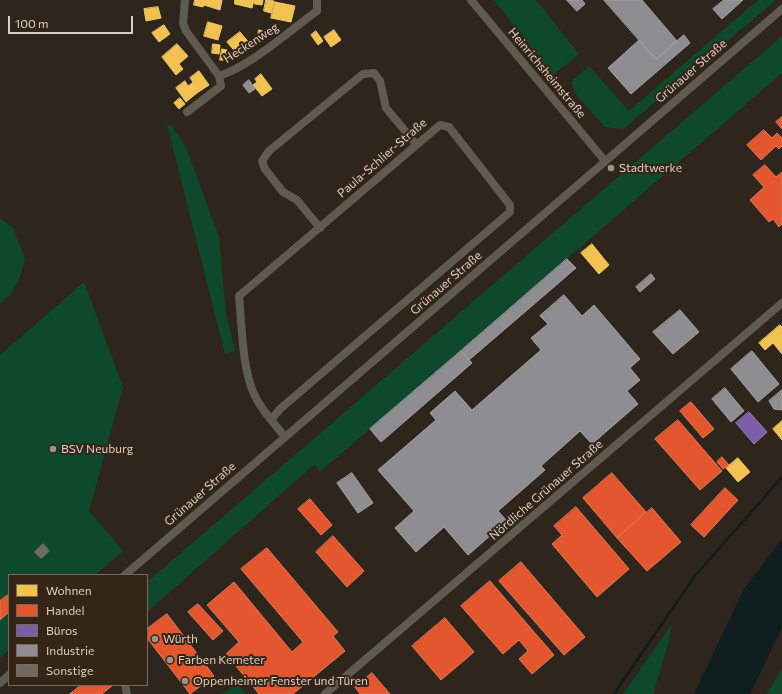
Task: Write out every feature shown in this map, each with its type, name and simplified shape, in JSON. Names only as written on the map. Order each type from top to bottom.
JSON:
[{"type":"street","name":"Heckenweg","points":[[185,0],[182,14],[186,31],[219,76],[228,73],[259,54],[317,11],[317,0]]},
{"type":"street","name":"Heinrichsheimstraße","points":[[471,0],[605,161]]},
{"type":"street","name":"Grünauer Straße","points":[[126,574],[782,8]]},
{"type":"street","points":[[320,228],[298,200],[283,192],[265,169],[262,160],[269,151],[363,74],[374,73],[380,82],[386,108],[416,144]]},
{"type":"street","points":[[187,112],[221,86],[219,76]]},
{"type":"street","name":"Paula-Schlier-Straße","points":[[271,420],[280,409],[510,212],[510,205],[449,127],[440,124],[239,296],[247,373],[261,407],[271,420],[285,437]]},
{"type":"street","name":"Nördliche Grünauer Straße","points":[[325,694],[782,303]]},
{"type":"street","points":[[0,682],[8,676]]},
{"type":"green space","points":[[494,0],[536,0],[579,54],[553,75]]},
{"type":"green space","points":[[758,0],[776,0],[623,129],[605,127],[577,96],[571,82],[589,66],[629,111]]},
{"type":"green space","points":[[782,36],[782,73],[320,472],[315,464],[148,611],[148,581]]},
{"type":"green space","points":[[167,124],[172,126],[187,150],[219,237],[226,314],[235,351],[225,354]]},
{"type":"green space","points":[[0,218],[13,228],[25,259],[20,277],[10,295],[0,304]]},
{"type":"green space","name":"BSV Neuburg","points":[[84,282],[123,387],[89,511],[123,551],[96,574],[8,574],[8,651],[0,658],[0,355]]},
{"type":"green space","points":[[672,624],[669,641],[653,694],[623,694]]},
{"type":"green space","points":[[782,668],[782,694],[767,694]]},
{"type":"green space","points":[[237,683],[246,694],[223,694]]},
{"type":"shaded area","points":[[782,539],[782,628],[750,694],[694,694],[744,589]]},
{"type":"building: Wohnen","points":[[195,0],[222,0],[220,10],[204,5],[203,7],[194,5]]},
{"type":"building: Wohnen","points":[[235,0],[254,0],[252,8],[235,4]]},
{"type":"building: Wohnen","points":[[255,0],[263,0],[262,5],[255,4]]},
{"type":"building: Wohnen","points":[[266,0],[274,1],[271,13],[264,11]]},
{"type":"building: Wohnen","points":[[275,2],[295,6],[291,22],[271,18]]},
{"type":"building: Wohnen","points":[[158,7],[161,18],[146,21],[144,9]]},
{"type":"building: Wohnen","points":[[208,22],[222,26],[218,40],[204,36]]},
{"type":"building: Wohnen","points":[[164,25],[170,34],[159,42],[152,33]]},
{"type":"building: Wohnen","points":[[259,30],[266,32],[264,37],[258,35]]},
{"type":"building: Wohnen","points":[[334,30],[341,40],[331,47],[324,37]]},
{"type":"building: Wohnen","points":[[316,31],[323,41],[318,45],[311,35]]},
{"type":"building: Wohnen","points":[[240,32],[251,45],[238,55],[227,42]]},
{"type":"building: Wohnen","points":[[177,44],[188,56],[179,64],[183,69],[176,75],[162,57]]},
{"type":"building: Wohnen","points":[[213,44],[220,45],[219,54],[212,53]]},
{"type":"building: Wohnen","points":[[222,49],[227,50],[225,60],[220,60]]},
{"type":"building: Wohnen","points":[[199,71],[209,85],[197,93],[191,84],[193,82],[190,78]]},
{"type":"building: Wohnen","points":[[261,74],[272,89],[262,96],[253,85],[257,82],[255,79]]},
{"type":"building: Wohnen","points":[[185,81],[188,86],[191,84],[197,93],[186,102],[176,88]]},
{"type":"building: Wohnen","points":[[180,98],[185,104],[179,109],[174,103]]},
{"type":"building: Wohnen","points":[[592,244],[609,265],[599,274],[581,253]]},
{"type":"building: Wohnen","points":[[780,325],[782,327],[782,354],[773,343],[765,350],[759,343]]},
{"type":"building: Wohnen","points":[[782,421],[782,440],[773,429]]},
{"type":"building: Wohnen","points":[[738,458],[750,472],[738,482],[726,468]]},
{"type":"building: Handel","points":[[782,117],[782,129],[776,122]]},
{"type":"building: Handel","points":[[764,130],[772,138],[777,133],[782,138],[782,146],[779,149],[776,146],[761,160],[747,145]]},
{"type":"building: Handel","points":[[765,165],[776,177],[782,172],[782,224],[779,227],[773,219],[769,222],[750,200],[764,187],[753,175]]},
{"type":"building: Handel","points":[[691,402],[714,429],[703,438],[680,411]]},
{"type":"building: Handel","points":[[678,420],[722,471],[700,490],[655,439]]},
{"type":"building: Handel","points":[[722,457],[729,465],[723,469],[717,462]]},
{"type":"building: Handel","points":[[612,473],[646,512],[617,538],[583,498]]},
{"type":"building: Handel","points":[[725,488],[738,500],[704,537],[691,525]]},
{"type":"building: Handel","points":[[310,499],[332,525],[321,535],[298,509]]},
{"type":"building: Handel","points":[[576,507],[629,569],[597,597],[552,544],[562,535],[554,526]]},
{"type":"building: Handel","points":[[652,508],[681,542],[647,571],[617,538]]},
{"type":"building: Handel","points":[[333,536],[364,571],[347,587],[316,552]]},
{"type":"building: Handel","points":[[267,548],[338,632],[333,636],[345,651],[293,694],[259,694],[226,654],[239,642],[207,605],[234,582],[292,652],[303,642],[241,569]]},
{"type":"building: Handel","points":[[521,562],[585,637],[564,655],[499,581]]},
{"type":"building: Handel","points":[[490,581],[554,655],[532,674],[519,659],[528,651],[519,640],[503,654],[461,606]]},
{"type":"building: Handel","points":[[8,595],[8,613],[0,620],[0,601]]},
{"type":"building: Handel","points":[[198,604],[223,631],[213,640],[188,612]]},
{"type":"building: Handel","points":[[167,614],[214,676],[190,694],[148,639],[148,628]]},
{"type":"building: Handel","points":[[445,618],[474,652],[441,680],[412,646]]},
{"type":"building: Handel","points":[[372,673],[390,694],[360,694],[355,687]]},
{"type":"building: Handel","points":[[80,686],[112,686],[102,694],[70,694]]},
{"type":"building: Büros","points":[[749,412],[767,432],[754,444],[736,423]]},
{"type":"building: Industrie","points":[[567,0],[582,0],[585,4],[577,11]]},
{"type":"building: Industrie","points":[[604,0],[642,0],[677,41],[656,59]]},
{"type":"building: Industrie","points":[[724,0],[743,0],[722,19],[713,9]]},
{"type":"building: Industrie","points":[[684,35],[690,43],[631,94],[608,68],[639,40],[656,59]]},
{"type":"building: Industrie","points":[[249,80],[255,89],[249,93],[243,85]]},
{"type":"building: Industrie","points":[[567,259],[576,268],[469,360],[461,351]]},
{"type":"building: Industrie","points":[[651,274],[655,279],[640,292],[636,287]]},
{"type":"building: Industrie","points":[[564,295],[582,316],[594,305],[640,359],[630,368],[640,380],[627,391],[638,404],[592,444],[580,431],[541,466],[545,470],[498,511],[507,521],[468,555],[444,527],[416,552],[395,528],[414,511],[378,470],[436,420],[430,413],[455,391],[472,410],[541,350],[531,338],[548,324],[540,316]]},
{"type":"building: Industrie","points":[[680,310],[699,332],[673,354],[653,332]]},
{"type":"building: Industrie","points":[[461,351],[472,363],[381,442],[370,429]]},
{"type":"building: Industrie","points":[[752,351],[779,384],[758,402],[731,369]]},
{"type":"building: Industrie","points":[[725,388],[744,411],[731,422],[712,399]]},
{"type":"building: Industrie","points":[[782,390],[782,410],[774,409],[769,401]]},
{"type":"building: Industrie","points":[[352,473],[373,503],[358,513],[337,483]]},
{"type":"building: Sonstige","points":[[43,543],[50,551],[41,559],[34,552]]},
{"type":"waterway","points":[[614,694],[694,577],[782,477]]},
{"type":"place","name":"Stadtwerke","points":[[611,168]]},
{"type":"place","name":"BSV Neuburg","points":[[53,449]]},
{"type":"place","name":"Würth","points":[[155,639]]},
{"type":"place","name":"Farben Kemeter","points":[[170,660]]},
{"type":"place","name":"Oppenheimer Fenster und Türen","points":[[185,681]]}]
